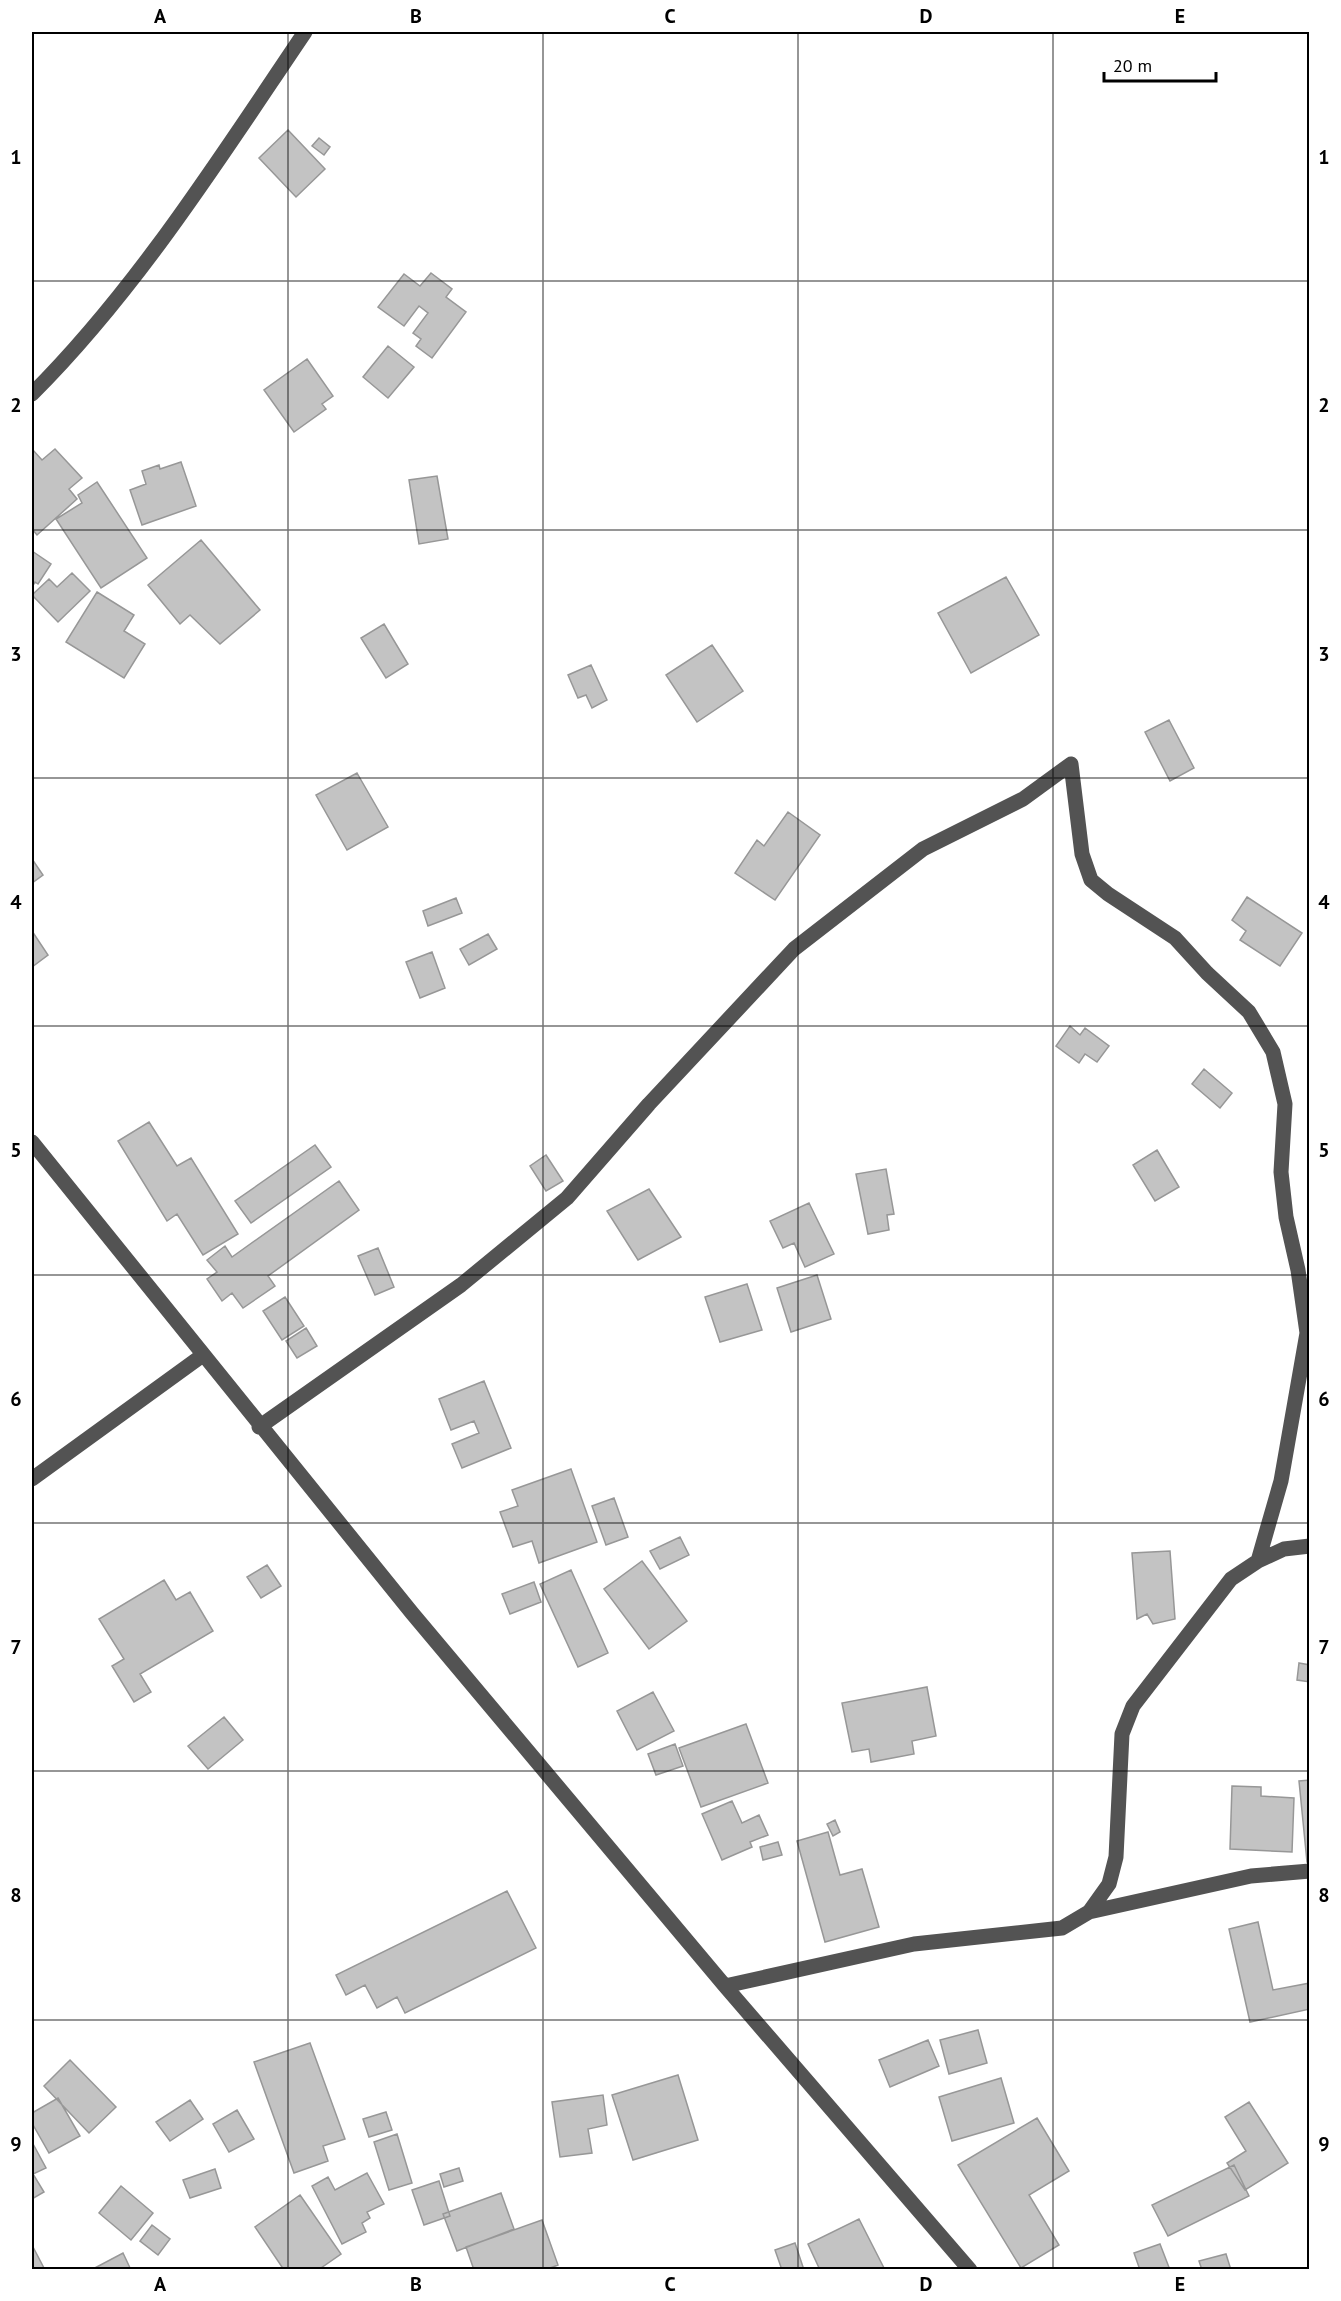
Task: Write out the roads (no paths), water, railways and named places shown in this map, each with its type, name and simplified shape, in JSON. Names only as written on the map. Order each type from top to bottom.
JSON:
[{"type":"street","points":[[32,394],[70,356],[186,208],[305,32]]},
{"type":"street","points":[[260,1427],[461,1285],[567,1198],[649,1104],[794,949],[923,849],[1023,798],[1071,764],[1082,854],[1091,880],[1108,894],[1175,938],[1207,973],[1249,1012],[1273,1052],[1276,1062],[1285,1104],[1281,1172],[1286,1217],[1298,1269],[1307,1333],[1281,1481],[1258,1561]]},
{"type":"street","points":[[32,1142],[412,1613],[725,1986],[970,2270]]},
{"type":"street","points":[[32,1479],[203,1355]]},
{"type":"street","points":[[1089,1912],[1109,1884],[1116,1857],[1122,1734],[1133,1706],[1231,1580],[1258,1561],[1284,1549],[1310,1546]]},
{"type":"street","points":[[725,1986],[914,1944],[1062,1928],[1089,1912],[1251,1876],[1310,1871]]}]
